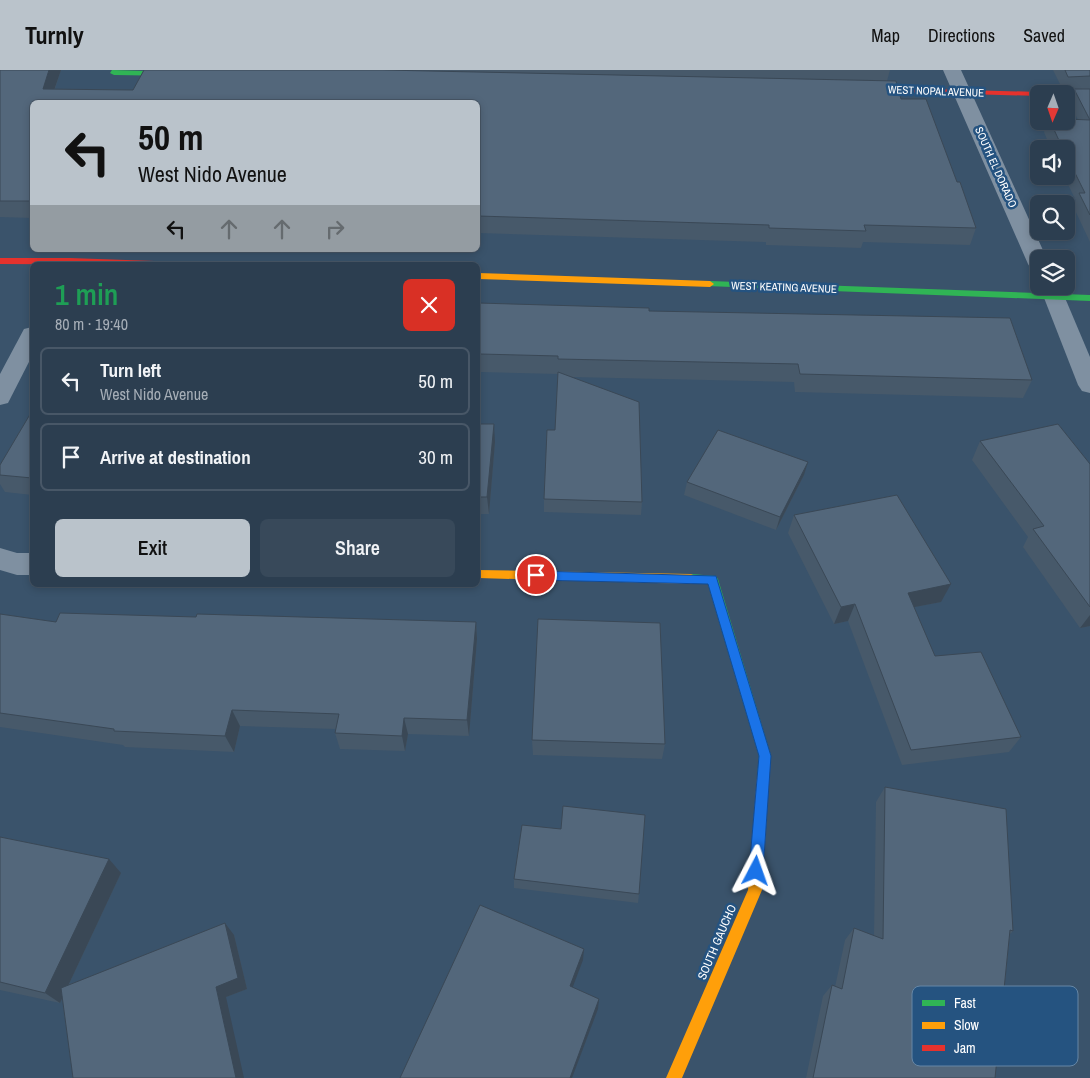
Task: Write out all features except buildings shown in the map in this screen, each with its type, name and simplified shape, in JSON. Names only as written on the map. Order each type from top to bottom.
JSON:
[{"type":"street","name":"SOUTH EL DORADO","points":[[952,70],[1033,250]]},
{"type":"street","points":[[115,71],[193,74]]},
{"type":"street","name":"WEST NOPAL AVENUE","points":[[847,88],[1030,94]]},
{"type":"street","points":[[1075,95],[1090,96]]},
{"type":"street","points":[[0,261],[34,262]]},
{"type":"street","name":"WEST KEATING AVENUE","points":[[480,276],[1030,290]]},
{"type":"street","points":[[1053,295],[1090,385]]},
{"type":"street","name":"WEST KEATING AVENUE","points":[[1073,295],[1090,298]]},
{"type":"street","points":[[0,397],[30,338]]},
{"type":"street","points":[[0,559],[17,564],[30,564]]},
{"type":"street","name":"SOUTH GAUCHO","points":[[480,574],[712,579],[765,756],[755,890],[674,1078]]},
{"type":"traffic: fast","points":[[116,70],[114,73],[180,74]]},
{"type":"traffic: fast","points":[[710,284],[1090,298]]},
{"type":"traffic: fast","points":[[691,579],[712,579],[765,756],[763,778]]},
{"type":"traffic: slow","points":[[480,276],[710,284]]},
{"type":"traffic: slow","points":[[480,574],[691,579]]},
{"type":"traffic: slow","points":[[674,1078],[755,890],[763,778]]},
{"type":"traffic: jam","points":[[860,89],[1030,94]]},
{"type":"traffic: jam","points":[[0,261],[98,262]]},
{"type":"route","points":[[536,575],[712,579],[765,756],[756,871]]}]
